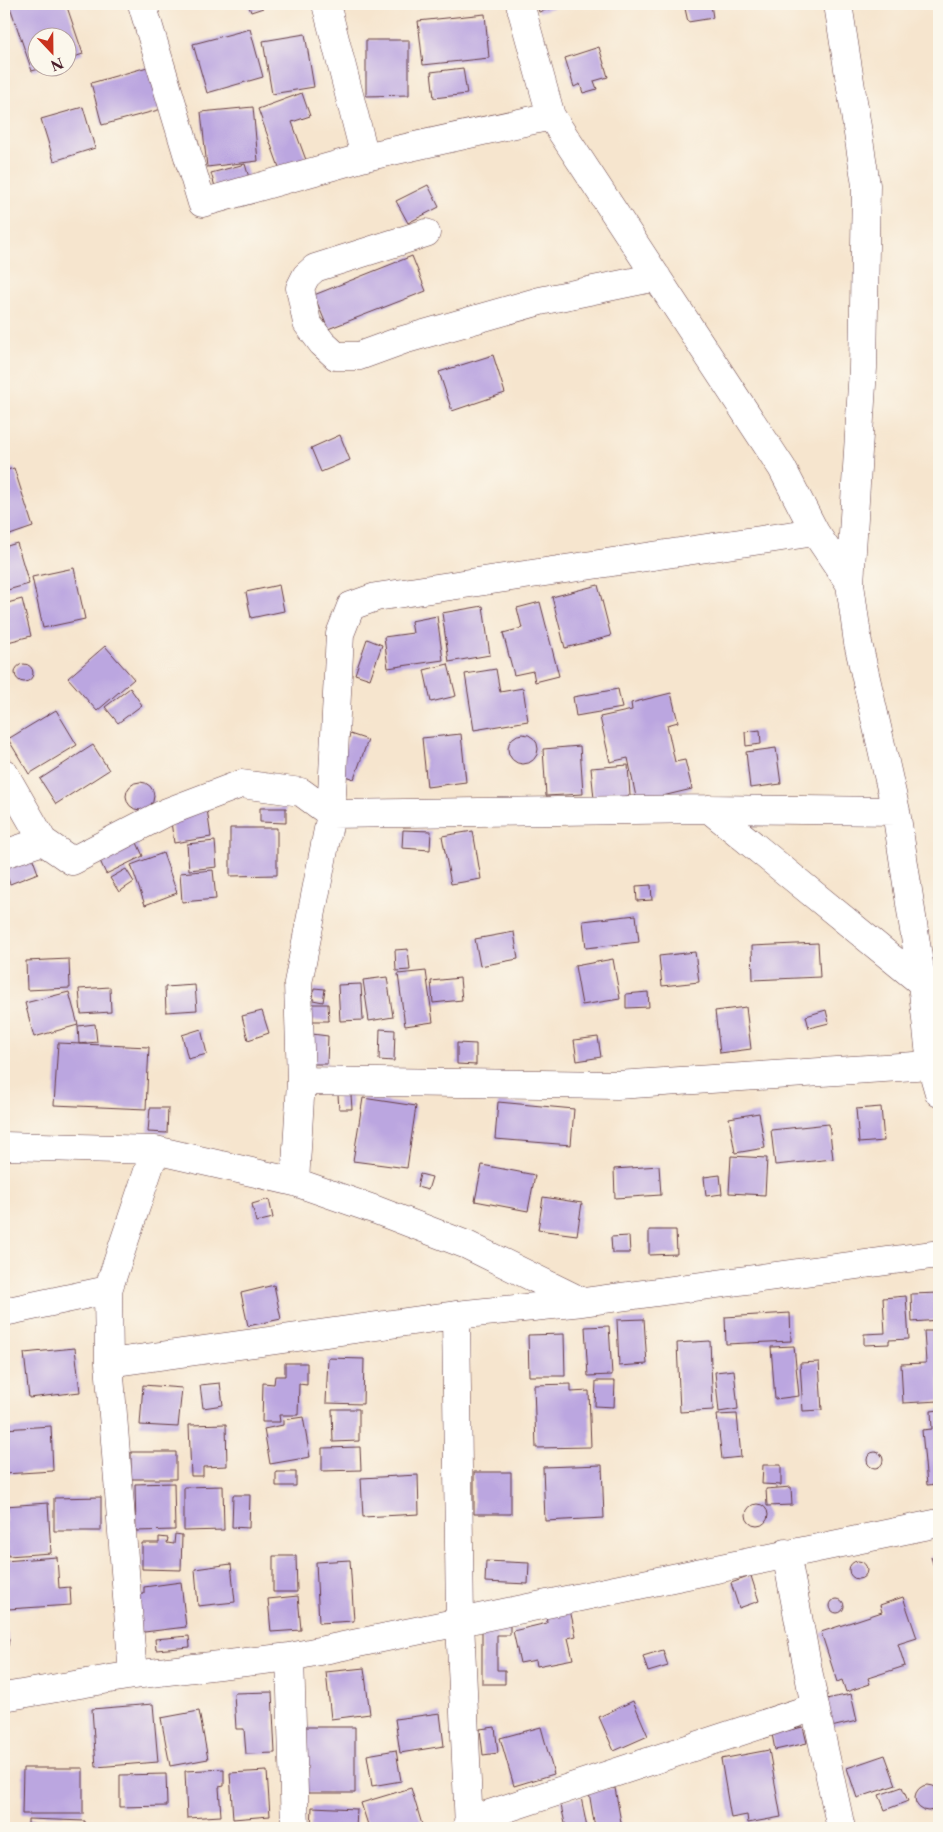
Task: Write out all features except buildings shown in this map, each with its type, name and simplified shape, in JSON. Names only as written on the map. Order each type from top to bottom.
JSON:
[{"type":"street","points":[[142,4],[202,203],[365,157],[551,116]]},
{"type":"street","points":[[326,4],[365,157]]},
{"type":"street","points":[[520,4],[551,116],[782,468],[815,532],[850,584]]},
{"type":"street","points":[[838,4],[866,185],[864,368],[850,584],[858,643],[896,811],[922,983],[931,1065],[939,1093]]},
{"type":"street","points":[[426,233],[315,268],[306,276],[300,288],[307,323],[322,343],[336,356],[359,356],[404,340],[540,301],[657,277]]},
{"type":"street","points":[[295,1182],[301,1081],[298,983],[331,814],[340,634],[351,606],[376,598],[815,532]]},
{"type":"street","points":[[4,773],[43,841],[72,861],[166,812],[241,784],[301,792],[331,814],[709,809],[896,811]]},
{"type":"street","points":[[709,809],[922,983]]},
{"type":"street","points":[[4,854],[43,841]]},
{"type":"street","points":[[301,1081],[617,1085],[931,1065]]},
{"type":"street","points":[[4,1146],[155,1150],[295,1182],[376,1210],[467,1245],[583,1302]]},
{"type":"street","points":[[133,1675],[109,1363],[108,1290],[155,1150]]},
{"type":"street","points":[[109,1363],[456,1315],[583,1302],[939,1254]]},
{"type":"street","points":[[4,1312],[108,1290]]},
{"type":"street","points":[[456,1315],[460,1622],[468,1825],[815,1707]]},
{"type":"street","points":[[4,1697],[133,1675],[290,1657],[939,1523]]},
{"type":"street","points":[[786,1554],[815,1707],[841,1828]]},
{"type":"street","points":[[290,1657],[295,1828]]}]
